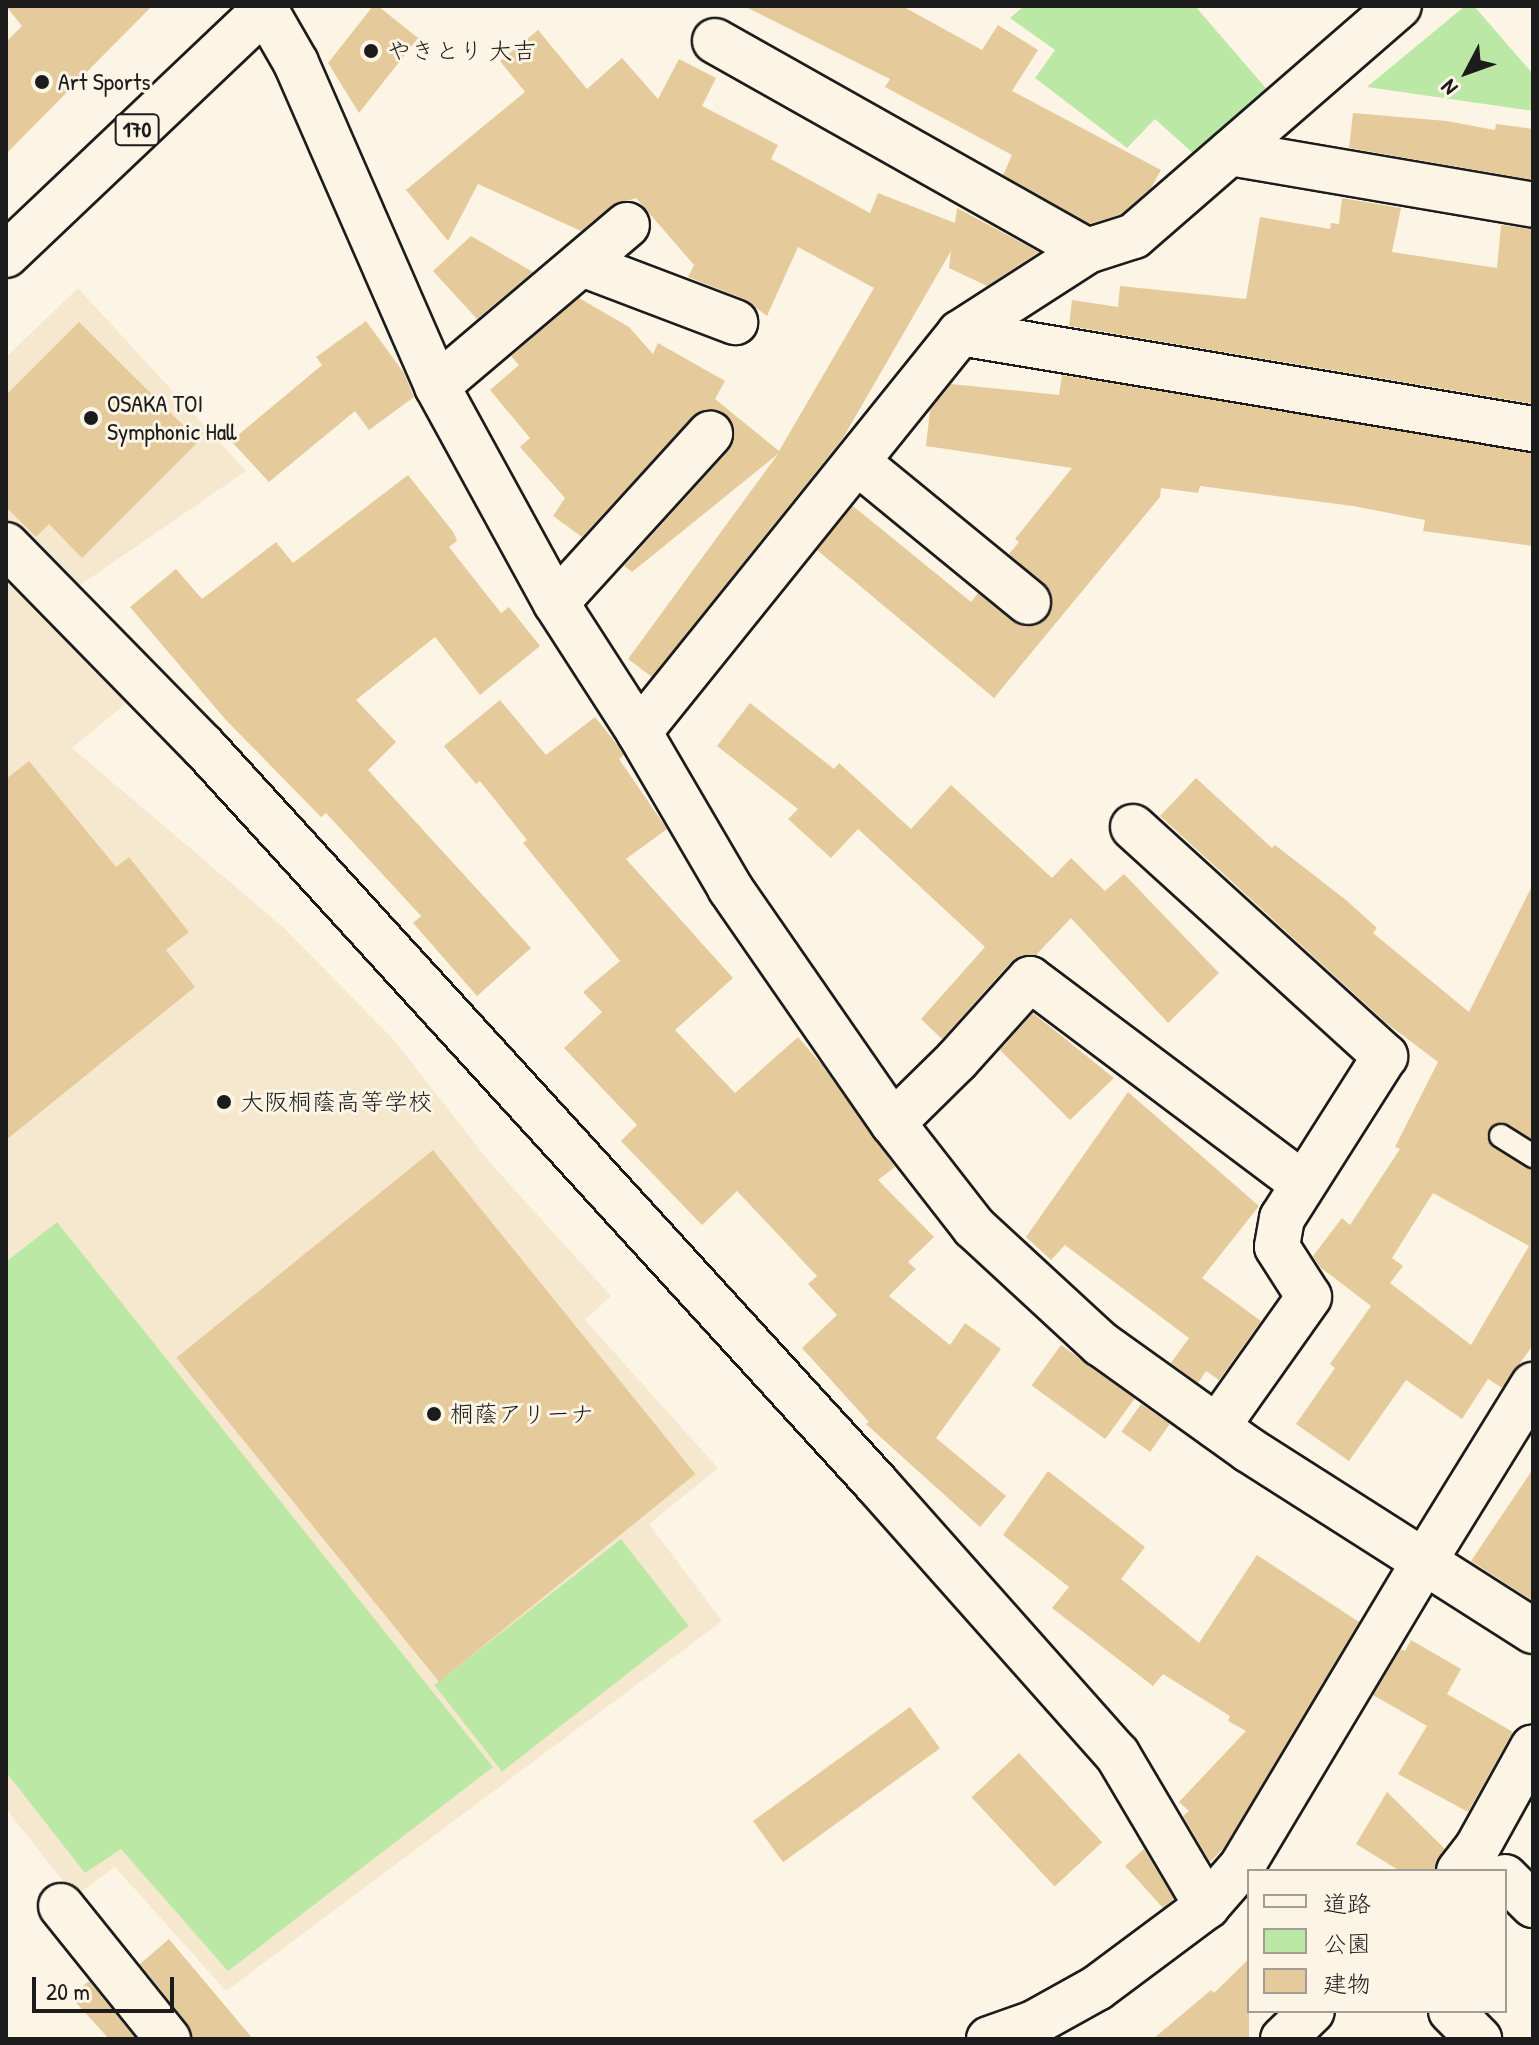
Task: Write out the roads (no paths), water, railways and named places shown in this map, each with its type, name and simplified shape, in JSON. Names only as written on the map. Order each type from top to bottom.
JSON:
[{"type":"main road","name":"170","points":[[6,255],[266,7]]},
{"type":"main road","points":[[266,7],[296,63],[437,386],[556,603],[639,732],[730,888],[893,1123],[974,1227],[1101,1344],[1217,1427],[1533,1631]]},
{"type":"main road","points":[[639,732],[960,333],[1087,251],[1134,236],[1230,153],[1376,13]]},
{"type":"main road","points":[[715,41],[1087,251]]},
{"type":"main road","points":[[1230,153],[1533,205]]},
{"type":"main road","points":[[437,386],[627,225]]},
{"type":"main road","points":[[582,264],[735,322]]},
{"type":"main road","points":[[960,333],[1533,429]]},
{"type":"main road","points":[[556,603],[710,434]]},
{"type":"main road","points":[[857,462],[1028,602]]},
{"type":"main road","points":[[6,545],[203,746],[865,1471],[1117,1754],[1207,1906]]},
{"type":"main road","points":[[1133,827],[1385,1056],[1282,1218],[1277,1247],[1309,1297],[1217,1427]]},
{"type":"main road","points":[[893,1123],[957,1060],[1030,979],[1302,1183]]},
{"type":"main road","points":[[989,2039],[1034,2023],[1097,1988],[1207,1906],[1242,1866],[1533,1385]]},
{"type":"main road","points":[[1485,1867],[1533,1747]]},
{"type":"main road","points":[[1507,1884],[1533,1905]]},
{"type":"main road","points":[[61,1906],[168,2039]]},
{"type":"main road","points":[[1283,2039],[1310,2013]]},
{"type":"main road","points":[[1453,2013],[1479,2039]]},
{"type":"lane","points":[[1501,1136],[1533,1156]]},
{"type":"place","name":"やきとり 大吉","points":[[371,51]]},
{"type":"place","name":"Art Sports","points":[[42,82]]},
{"type":"place","name":"OSAKA TOI Symphonic Hall","points":[[91,418]]},
{"type":"place","name":"大阪桐蔭高等学校","points":[[224,1102]]},
{"type":"place","name":"桐蔭アリーナ","points":[[434,1414]]}]
